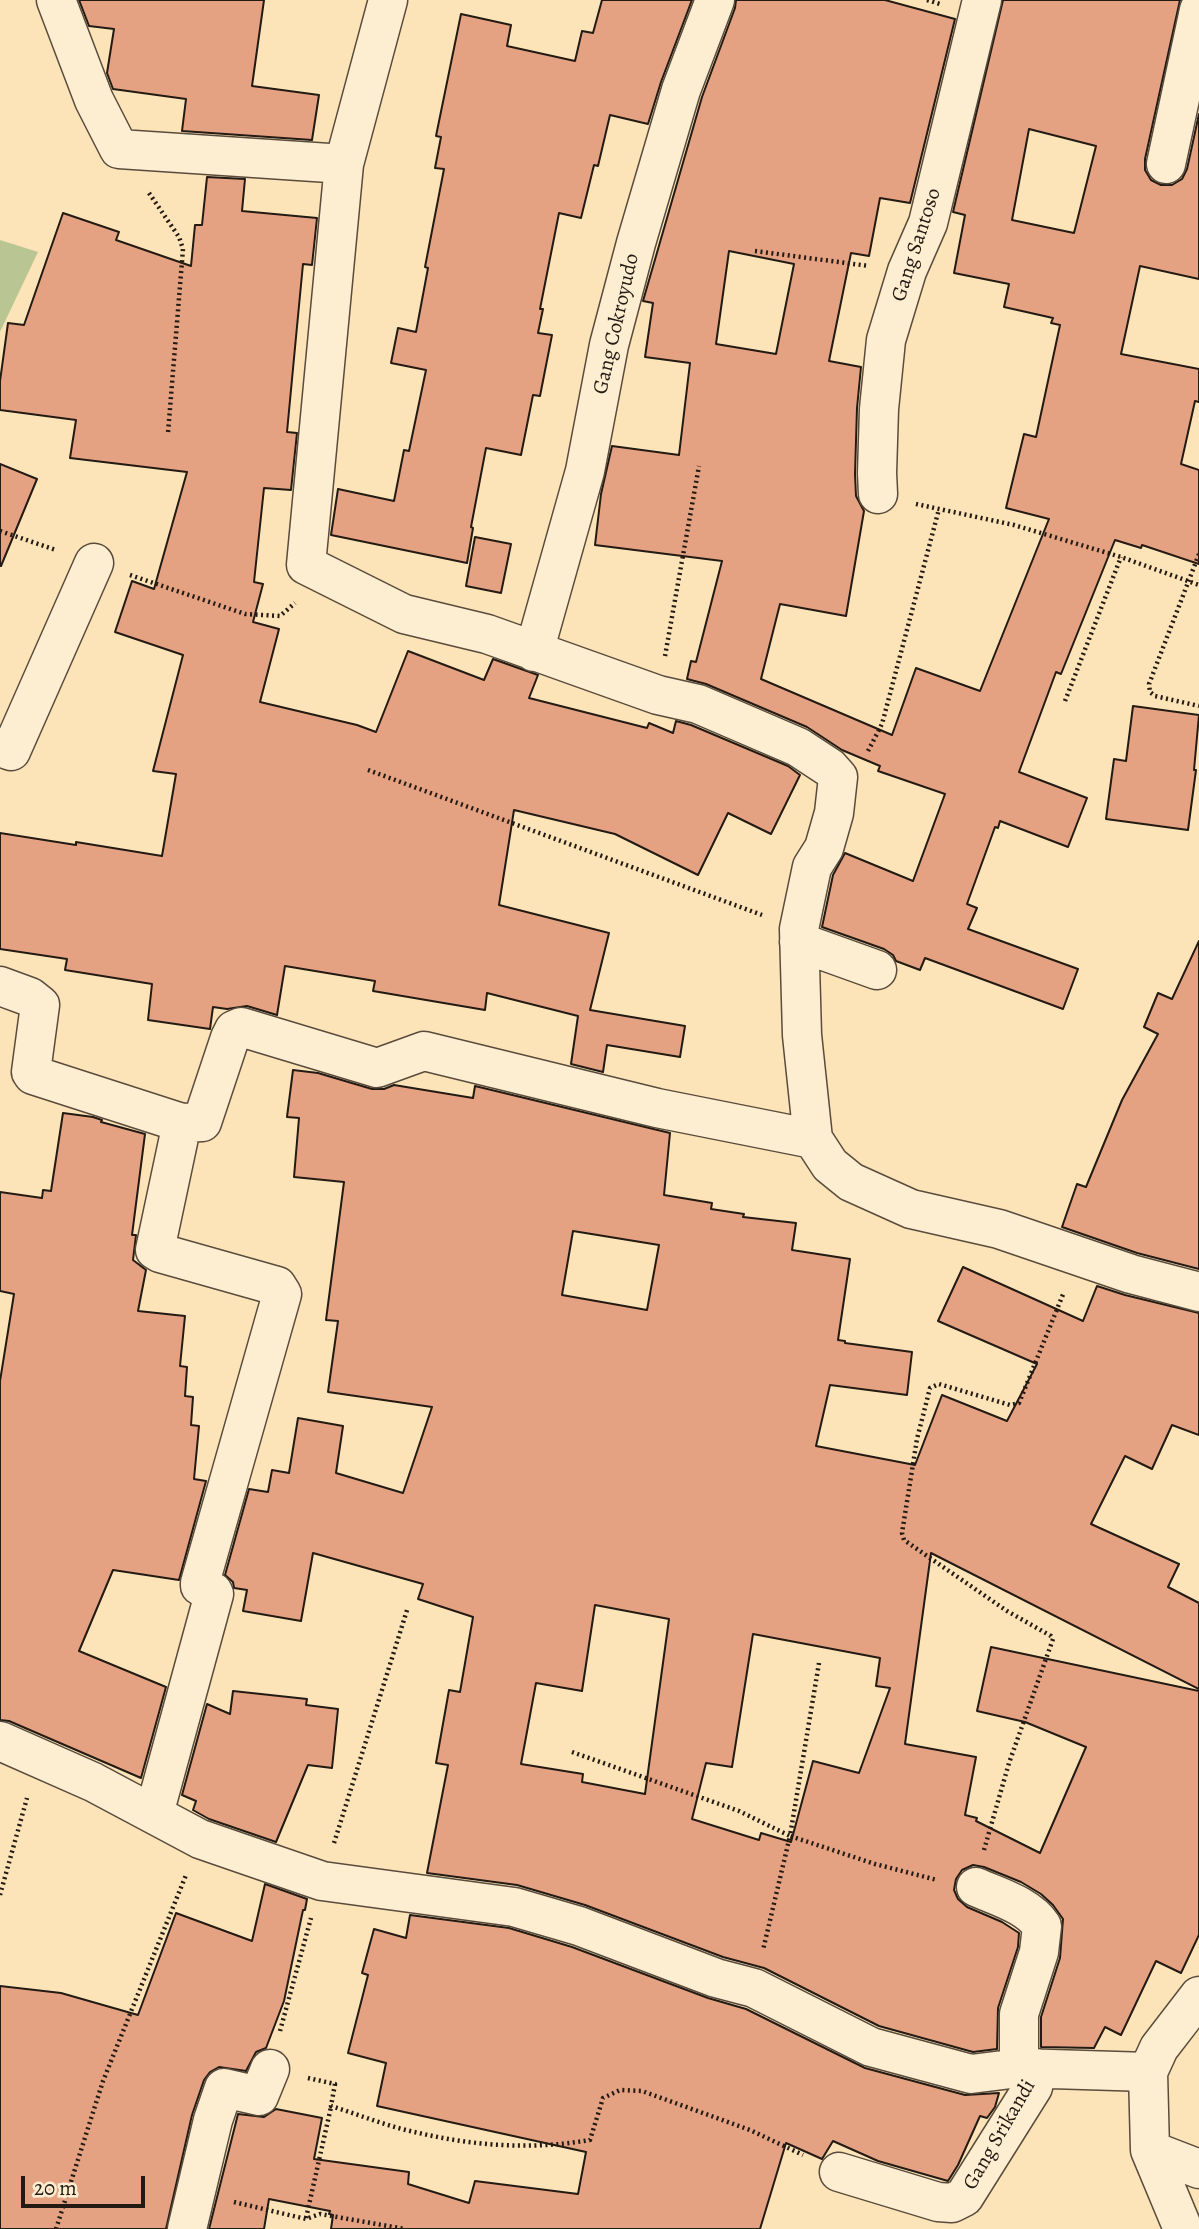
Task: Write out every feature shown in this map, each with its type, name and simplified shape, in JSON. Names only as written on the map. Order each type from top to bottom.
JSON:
[{"type":"street","points":[[56,0],[94,100],[119,149],[344,163]]},
{"type":"street","points":[[388,0],[344,163],[306,565],[404,614],[487,634],[658,695],[698,704],[798,747],[830,768],[838,776],[834,813],[824,848],[813,867],[799,935],[802,1035],[813,1139],[830,1165],[851,1182],[911,1209],[999,1229],[1131,1274],[1199,1292]]},
{"type":"street","name":"Gang Cokroyudo","points":[[534,652],[585,471],[609,345],[636,243],[681,90],[715,0]]},
{"type":"street","name":"Gang Santoso","points":[[878,494],[879,409],[886,340],[907,271],[928,223],[982,0]]},
{"type":"street","points":[[1166,164],[1199,10]]},
{"type":"street","points":[[0,747],[11,751],[94,563]]},
{"type":"street","points":[[799,935],[877,970]]},
{"type":"street","points":[[0,986],[30,997],[40,1005],[31,1072],[33,1075],[182,1123],[202,1122],[230,1038],[234,1030],[241,1027],[377,1068],[424,1051],[657,1108],[813,1139]]},
{"type":"street","points":[[154,1814],[214,1594],[213,1591],[200,1586],[200,1583],[282,1294],[277,1286],[155,1250],[182,1123]]},
{"type":"street","points":[[0,1741],[39,1757],[201,1839],[322,1881],[514,1907],[579,1926],[716,1978],[754,1989],[871,2047],[971,2074],[1028,2068],[1148,2072]]},
{"type":"street","points":[[976,1887],[1036,1916],[1042,1926],[1039,1952],[1018,2014],[1028,2068]]},
{"type":"street","points":[[1183,2229],[1150,2150],[1148,2072],[1159,2048],[1199,1996]]},
{"type":"street","name":"Gang Srikandi","points":[[839,2172],[938,2202],[952,2203],[964,2197],[1033,2087],[1028,2068]]},
{"type":"street","points":[[191,2211],[213,2120],[224,2088],[258,2096],[270,2069]]},
{"type":"street","points":[[1150,2150],[1199,2169]]},
{"type":"path","points":[[119,149],[179,237],[183,249],[169,433]]},
{"type":"path","points":[[755,251],[907,271]]},
{"type":"path","points":[[658,695],[699,466]]},
{"type":"path","points":[[878,494],[1014,525],[1121,556],[1199,586]]},
{"type":"path","points":[[838,776],[866,754],[882,724],[939,509]]},
{"type":"path","points":[[0,531],[245,614],[280,616],[295,603],[306,565]]},
{"type":"path","points":[[1199,554],[1149,684],[1150,692],[1155,696],[1199,706]]},
{"type":"path","points":[[1065,701],[1121,556]]},
{"type":"path","points":[[368,770],[799,935]]},
{"type":"path","points":[[572,1752],[739,1811],[790,1836],[922,1877],[976,1887],[979,1867],[1009,1763],[1053,1639],[1007,1611],[904,1540],[902,1533],[917,1439],[930,1388],[939,1384],[1010,1405],[1019,1403],[1062,1297],[1074,1255]]},
{"type":"path","points":[[306,2218],[335,2084],[270,2069],[322,1881],[408,1606]]},
{"type":"path","points":[[754,1989],[790,1836],[819,1663]]},
{"type":"path","points":[[0,1895],[39,1757]]},
{"type":"path","points":[[56,2229],[103,2081],[201,1839]]},
{"type":"path","points":[[331,2106],[418,2133],[504,2146],[559,2146],[590,2140],[603,2098],[620,2090],[642,2091],[750,2130],[839,2172]]},
{"type":"path","points":[[191,2211],[306,2218],[320,2214],[405,2229]]},
{"type":"green space","points":[[0,240],[38,252],[0,332]]},
{"type":"building","points":[[79,0],[264,0],[252,86],[319,95],[312,140],[182,131],[186,99],[113,89],[107,73],[114,29],[89,26]]},
{"type":"building","points":[[602,0],[692,0],[648,124],[610,115],[598,166],[594,165],[581,218],[559,213],[540,309],[543,309],[538,333],[552,335],[540,396],[533,395],[521,455],[486,448],[467,563],[331,535],[338,489],[394,501],[404,450],[409,451],[426,370],[391,363],[398,328],[416,332],[428,268],[425,267],[444,169],[435,168],[441,137],[436,136],[461,14],[511,25],[507,46],[575,61],[582,31],[593,33]]},
{"type":"building","points":[[736,0],[885,0],[955,19],[910,203],[880,198],[869,256],[851,253],[829,361],[861,367],[855,474],[856,496],[864,511],[846,616],[780,604],[761,679],[892,735],[916,668],[980,691],[1049,519],[1006,508],[1024,434],[1036,437],[1060,325],[1051,323],[1053,318],[1004,307],[1009,284],[954,273],[965,215],[953,212],[1003,0],[1180,0],[1145,159],[1145,170],[1151,180],[1161,185],[1172,185],[1182,179],[1187,169],[1199,114],[1199,279],[1140,266],[1121,354],[1199,369],[1199,402],[1195,401],[1181,464],[1199,470],[1199,564],[1142,545],[1141,548],[1115,540],[1061,674],[1056,672],[1019,772],[1087,798],[1068,847],[1000,821],[998,828],[995,827],[967,904],[977,908],[968,929],[1078,969],[1063,1009],[925,958],[920,970],[896,961],[893,955],[884,949],[822,927],[833,875],[845,853],[913,881],[945,794],[878,771],[880,766],[842,750],[807,727],[706,684],[687,679],[691,661],[696,662],[722,561],[595,545],[601,494],[612,446],[679,455],[690,363],[645,357],[653,303],[643,301],[702,97]],"holes":[[[1029,129],[1096,146],[1074,233],[1012,220]],[[729,251],[794,264],[776,354],[716,344]]]},
{"type":"building","points":[[207,177],[245,179],[242,211],[317,218],[312,265],[303,264],[296,337],[287,432],[297,433],[291,490],[264,488],[254,582],[263,584],[253,622],[279,629],[260,702],[376,732],[408,651],[484,680],[493,659],[538,675],[529,698],[647,728],[649,723],[673,733],[676,721],[691,725],[788,766],[800,775],[771,834],[728,813],[698,875],[615,834],[514,810],[499,905],[609,933],[590,1010],[685,1026],[680,1057],[607,1045],[603,1072],[571,1064],[578,1016],[487,993],[485,1010],[373,991],[375,981],[285,966],[277,1015],[247,1006],[227,1009],[213,1007],[210,1029],[148,1020],[152,984],[65,970],[67,959],[0,949],[0,833],[162,856],[176,774],[153,771],[183,655],[115,632],[132,581],[154,589],[187,472],[70,458],[76,420],[0,410],[0,381],[8,323],[24,325],[63,213],[119,232],[116,240],[191,266],[195,225],[202,225]]},
{"type":"building","points":[[0,464],[37,479],[1,566],[0,566]]},
{"type":"building","points":[[475,537],[511,544],[501,593],[466,586]]},
{"type":"building","points":[[1133,706],[1199,715],[1196,770],[1188,830],[1106,819],[1114,759],[1126,761]]},
{"type":"building","points":[[1199,941],[1199,1269],[1137,1253],[1062,1227],[1077,1184],[1086,1187],[1122,1100],[1158,1034],[1144,1027],[1158,993],[1172,999]]},
{"type":"building","points":[[293,1070],[318,1073],[372,1089],[384,1089],[394,1085],[473,1098],[475,1086],[670,1133],[664,1195],[712,1203],[711,1209],[744,1214],[743,1217],[796,1223],[792,1250],[850,1259],[838,1340],[912,1352],[907,1395],[830,1385],[816,1446],[915,1465],[942,1395],[1007,1421],[1037,1364],[938,1321],[963,1267],[1083,1321],[1097,1286],[1199,1313],[1199,1435],[1172,1425],[1152,1469],[1125,1456],[1091,1524],[1179,1564],[1168,1587],[1199,1603],[1199,1689],[931,1553],[905,1744],[976,1757],[965,1815],[977,1818],[976,1821],[1040,1853],[1086,1747],[1025,1722],[977,1711],[991,1647],[1199,1691],[1199,1935],[1181,1973],[1156,1961],[1121,2035],[1105,2027],[1094,2048],[1041,2047],[1041,2017],[1060,1958],[1063,1919],[1041,1894],[1021,1882],[984,1867],[973,1865],[962,1870],[956,1879],[954,1890],[958,1899],[967,1907],[1002,1922],[1019,1933],[1018,1947],[998,2008],[997,2049],[973,2052],[879,2026],[764,1968],[723,1957],[585,1905],[517,1885],[427,1873],[448,1765],[436,1763],[449,1690],[460,1692],[473,1617],[418,1599],[423,1584],[313,1553],[301,1621],[243,1611],[247,1590],[234,1588],[233,1582],[225,1575],[249,1489],[268,1492],[272,1470],[289,1473],[298,1418],[343,1426],[336,1473],[403,1493],[432,1407],[328,1392],[338,1321],[326,1320],[344,1182],[294,1177],[299,1118],[287,1117]],"holes":[[[573,1231],[659,1245],[647,1310],[562,1295]],[[595,1605],[669,1619],[645,1794],[582,1782],[583,1774],[521,1764],[536,1683],[582,1691]],[[753,1634],[880,1658],[876,1686],[890,1688],[859,1773],[813,1761],[791,1842],[761,1833],[759,1840],[692,1819],[706,1763],[732,1767]]]},
{"type":"building","points":[[63,1113],[93,1117],[102,1120],[101,1122],[145,1134],[132,1235],[136,1235],[133,1260],[146,1270],[138,1311],[185,1316],[180,1366],[187,1367],[185,1396],[193,1397],[191,1425],[199,1426],[194,1479],[206,1481],[179,1580],[113,1570],[79,1651],[166,1687],[141,1778],[9,1721],[0,1720],[0,1381],[14,1294],[0,1291],[0,1192],[42,1198],[43,1190],[51,1191]]},
{"type":"building","points":[[233,1691],[307,1699],[306,1705],[338,1709],[332,1768],[308,1765],[276,1842],[209,1819],[193,1810],[196,1801],[182,1795],[207,1704],[230,1714]]},
{"type":"building","points":[[265,1884],[307,1899],[284,2001],[266,2048],[256,2052],[246,2071],[219,2067],[210,2072],[204,2080],[192,2115],[166,2229],[0,2229],[0,1986],[61,1993],[138,2015],[176,1913],[252,1941]]},
{"type":"building","points":[[410,1915],[509,1928],[572,1947],[708,1998],[746,2009],[865,2068],[965,2095],[999,2093],[995,2107],[987,2118],[980,2116],[948,2181],[878,2161],[833,2141],[822,2159],[786,2143],[760,2229],[331,2229],[333,2215],[329,2214],[330,2211],[269,2199],[264,2229],[209,2229],[238,2114],[264,2117],[276,2109],[322,2118],[314,2159],[409,2172],[408,2184],[469,2203],[475,2181],[578,2194],[586,2152],[377,2106],[386,2063],[348,2053],[368,1975],[362,1973],[374,1929],[406,1938]]}]
